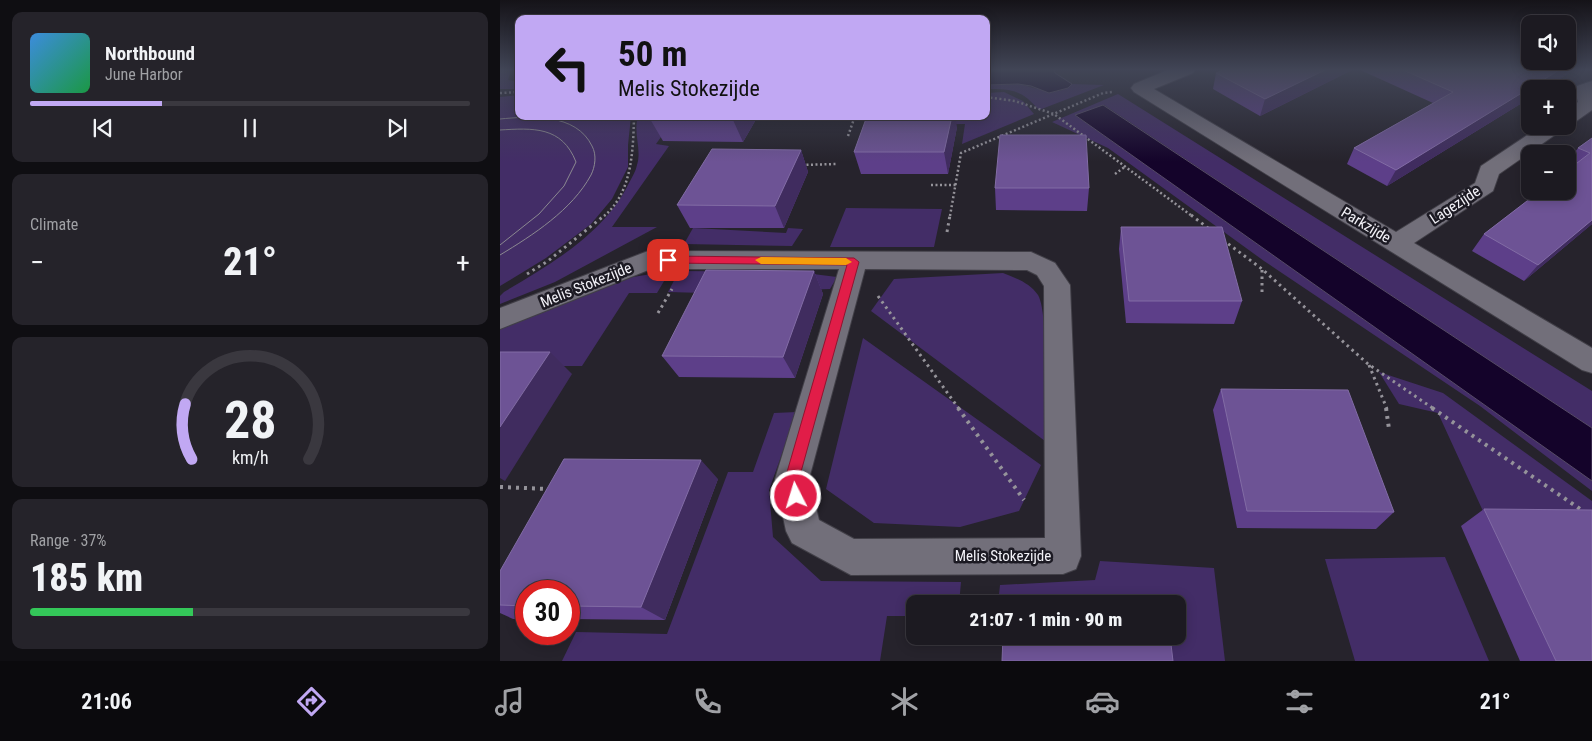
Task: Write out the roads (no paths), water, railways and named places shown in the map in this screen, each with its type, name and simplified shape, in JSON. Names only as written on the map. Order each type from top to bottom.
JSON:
[{"type":"street","name":"Parkzijde","points":[[1160,100],[1592,362]]},
{"type":"street","points":[[1576,112],[1588,104],[1587,100]]},
{"type":"street","name":"Lagezijde","points":[[1396,243],[1485,186],[1488,172],[1542,135]]},
{"type":"street","name":"Melis Stokezijde","points":[[500,320],[648,260],[1031,261],[1046,269],[1057,284],[1063,556],[851,557],[804,531],[792,479],[854,262]]},
{"type":"tram line","points":[[500,119],[515,118]]},
{"type":"tram line","points":[[500,255],[551,221],[583,188],[591,175],[595,157],[594,150],[585,135],[575,127],[556,120]]},
{"type":"tram line","points":[[500,130],[535,130],[555,136],[570,150],[576,162],[564,186],[539,214],[500,245]]}]
